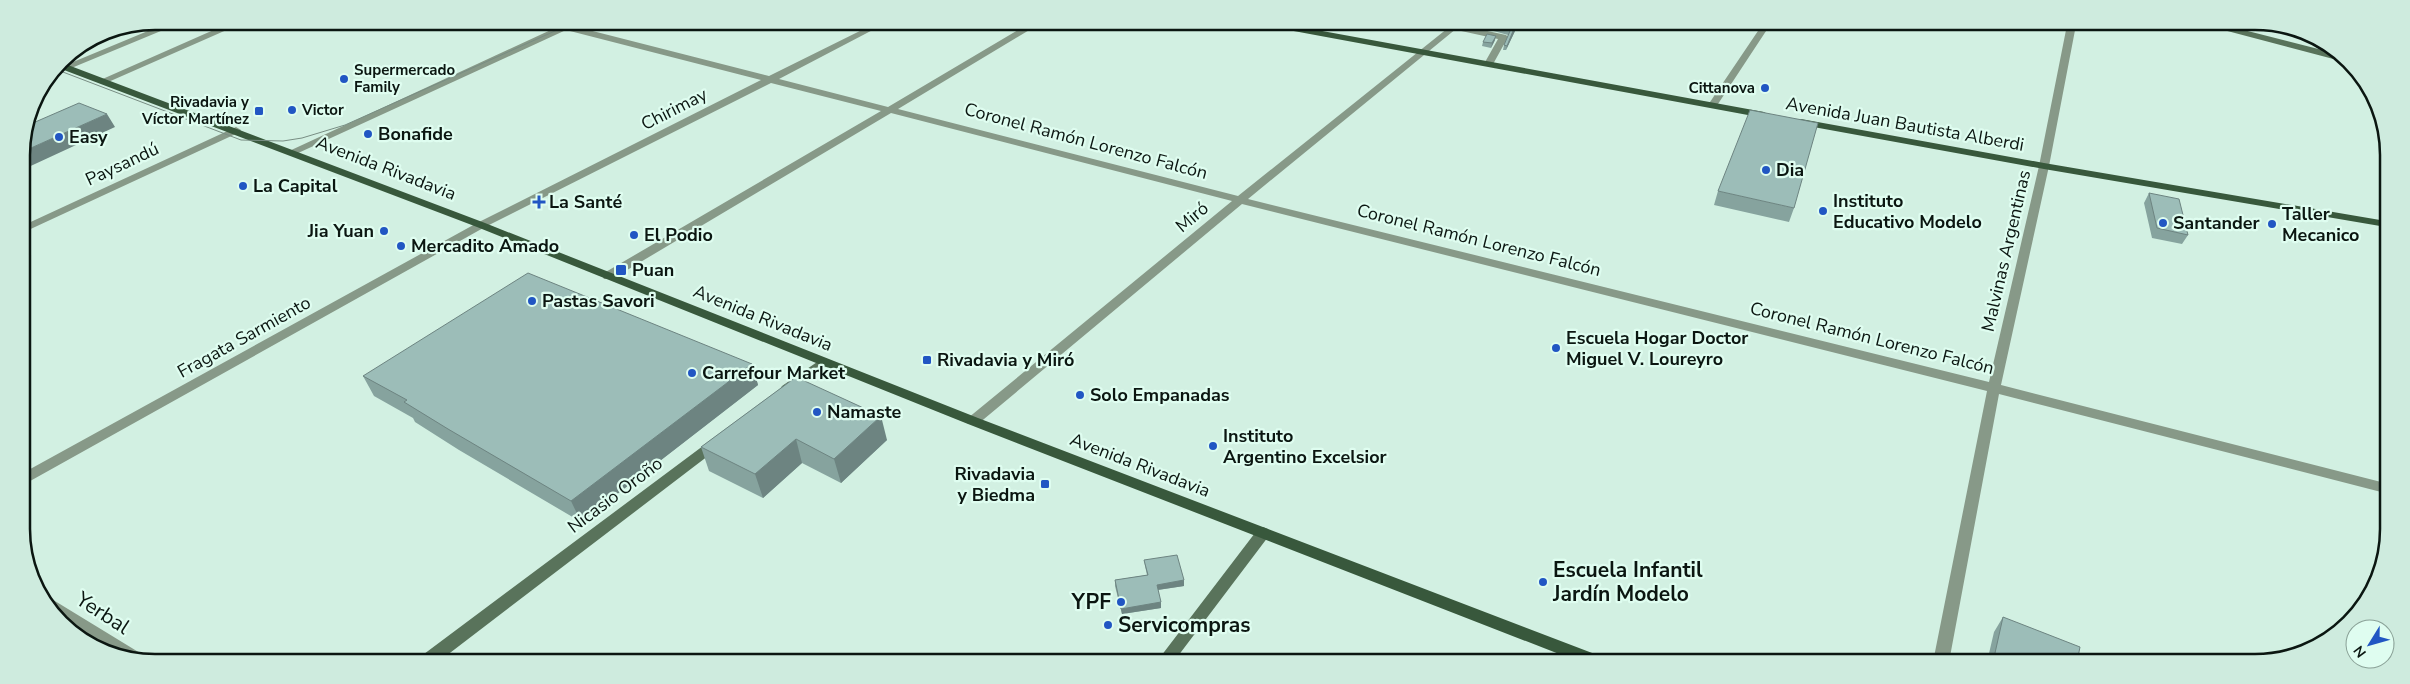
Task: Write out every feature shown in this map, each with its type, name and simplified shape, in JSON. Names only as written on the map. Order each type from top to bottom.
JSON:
[{"type":"main road","name":"Avenida Juan Bautista Alberdi","points":[[1305,30],[1772,116]]},
{"type":"main road","name":"Avenida Rivadavia","points":[[66,68],[236,130],[481,225],[973,421],[1576,654]]},
{"type":"main road","name":"Avenida Juan Bautista Alberdi","points":[[1791,120],[2044,166],[2380,223]]},
{"type":"street","points":[[72,62],[156,30]]},
{"type":"street","points":[[208,36],[215,30]]},
{"type":"street","points":[[103,81],[222,30]]},
{"type":"street","points":[[292,152],[558,30]]},
{"type":"street","name":"Coronel Ramón Lorenzo Falcón","points":[[577,30],[1240,200],[1994,388],[2380,487]]},
{"type":"street","name":"Chirimay","points":[[481,225],[868,30]]},
{"type":"street","points":[[608,276],[1025,30]]},
{"type":"street","name":"Miró","points":[[973,421],[1240,200],[1452,30]]},
{"type":"street","points":[[1472,30],[1502,38],[1489,64]]},
{"type":"street","points":[[1714,106],[1763,30]]},
{"type":"street","name":"Malvinas Argentinas","points":[[1943,654],[1994,388],[2044,166],[2071,30]]},
{"type":"street","points":[[2234,30],[2330,55]]},
{"type":"street","name":"Paysandú","points":[[30,226],[236,130]]},
{"type":"street","name":"Fragata Sarmiento","points":[[30,476],[481,225]]},
{"type":"street","points":[[776,397],[823,362]]},
{"type":"street","name":"Nicasio Oroño","points":[[437,654],[729,433]]},
{"type":"street","points":[[1171,654],[1264,533]]},
{"type":"street","name":"Yerbal","points":[[62,612],[121,650]]},
{"type":"building","points":[[1507,30],[1513,30],[1507,46],[1504,45],[1510,31]]},
{"type":"building","points":[[1487,34],[1496,36],[1492,43],[1483,42]]},
{"type":"building","points":[[79,103],[107,114],[30,148],[35,122]]},
{"type":"building","name":"Dia","points":[[1750,110],[1818,123],[1794,208],[1718,191]]},
{"type":"building","points":[[2149,193],[2179,199],[2188,235],[2157,228]]},
{"type":"building","points":[[528,273],[752,364],[571,501],[404,402],[407,400],[363,376]]},
{"type":"building","points":[[796,377],[881,416],[834,459],[796,439],[755,474],[701,447]]},
{"type":"building","points":[[1177,555],[1184,580],[1157,585],[1161,602],[1121,609],[1115,580],[1148,575],[1144,560]]},
{"type":"building","points":[[2003,617],[2080,647],[2079,654],[1995,654]]},
{"type":"tram line","points":[[62,72],[241,140],[283,141],[302,138],[345,125],[557,30]]},
{"type":"place","name":"Supermercado Family","points":[[344,79]]},
{"type":"place","name":"Cittanova","points":[[1765,88]]},
{"type":"place","name":"Victor","points":[[292,110]]},
{"type":"place","name":"Rivadavia y Víctor Martínez","points":[[259,111]]},
{"type":"place","name":"Bonafide","points":[[368,134]]},
{"type":"place","name":"Easy","points":[[59,137]]},
{"type":"place","name":"Dia","points":[[1766,170]]},
{"type":"place","name":"La Capital","points":[[243,186]]},
{"type":"place","name":"La Santé","points":[[539,202]]},
{"type":"place","name":"Instituto Educativo Modelo","points":[[1823,211]]},
{"type":"place","name":"Santander","points":[[2163,223]]},
{"type":"place","name":"Taller Mecanico","points":[[2272,224]]},
{"type":"place","name":"Jia Yuan","points":[[384,231]]},
{"type":"place","name":"El Podio","points":[[634,235]]},
{"type":"place","name":"Mercadito Amado","points":[[401,246]]},
{"type":"place","name":"Puan","points":[[621,270]]},
{"type":"place","name":"Pastas Savori","points":[[532,301]]},
{"type":"place","name":"Escuela Hogar Doctor Miguel V. Loureyro","points":[[1556,348]]},
{"type":"place","name":"Rivadavia y Miró","points":[[927,360]]},
{"type":"place","name":"Carrefour Market","points":[[692,373]]},
{"type":"place","name":"Solo Empanadas","points":[[1080,395]]},
{"type":"place","name":"Namaste","points":[[817,412]]},
{"type":"place","name":"Instituto Argentino Excelsior","points":[[1213,446]]},
{"type":"place","name":"Rivadavia y Biedma","points":[[1045,484]]},
{"type":"place","name":"Escuela Infantil Jardín Modelo","points":[[1543,582]]},
{"type":"place","name":"YPF","points":[[1121,602]]},
{"type":"place","name":"Servicompras","points":[[1108,625]]}]
